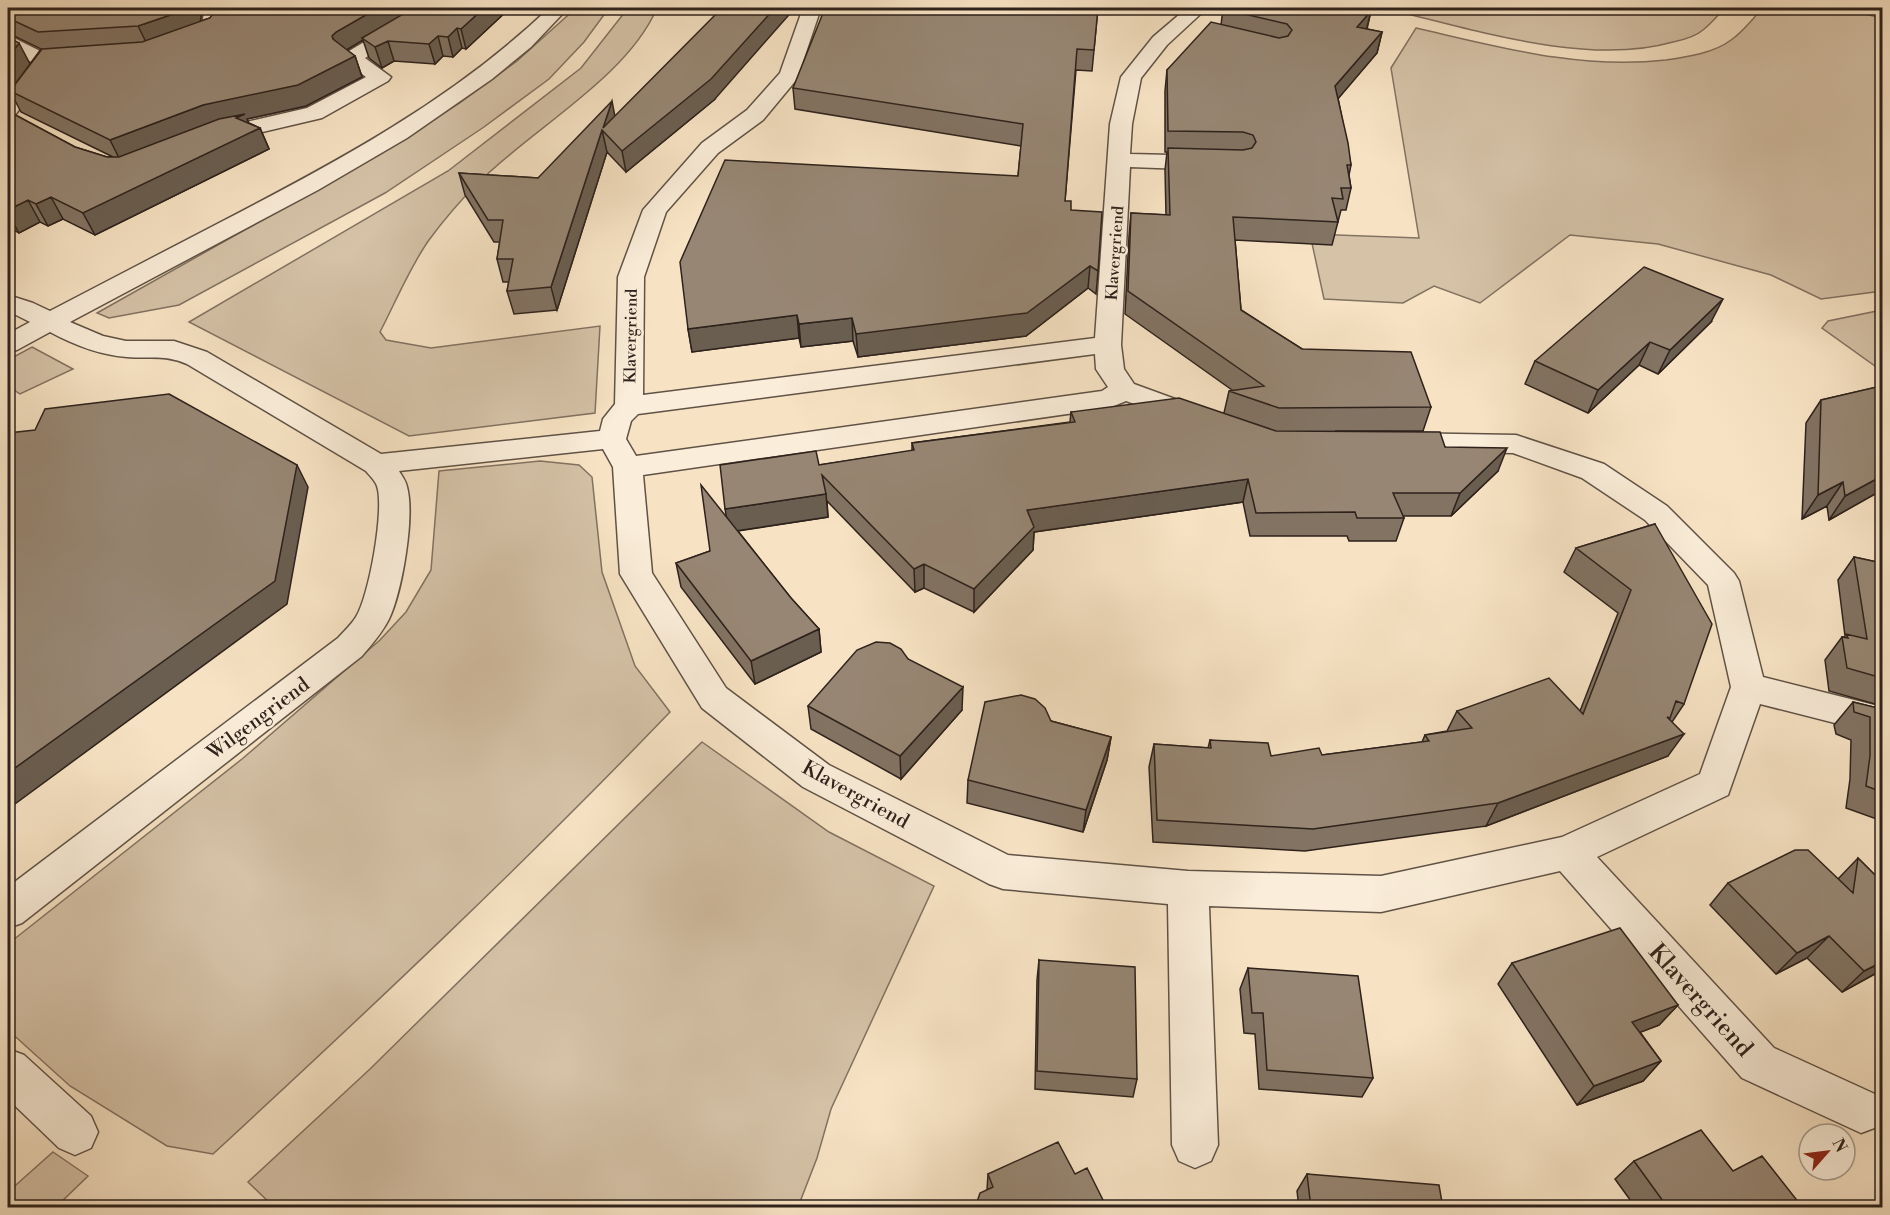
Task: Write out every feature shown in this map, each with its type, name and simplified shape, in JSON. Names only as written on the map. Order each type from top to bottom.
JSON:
[{"type":"street","points":[[160,50],[210,32],[214,8]]},
{"type":"street","points":[[188,146],[221,133],[314,113],[381,77],[351,58],[403,27],[423,8]]},
{"type":"street","points":[[8,344],[316,183],[398,134],[436,110],[489,70],[529,38],[559,8]]},
{"type":"street","name":"Klavergriend","points":[[629,406],[631,277],[656,210],[710,148],[755,116],[790,75],[812,8]]},
{"type":"street","name":"Klavergriend","points":[[1124,390],[1110,369],[1108,345],[1121,124],[1131,77],[1160,41],[1190,22]]},
{"type":"street","points":[[8,41],[45,61],[68,60]]},
{"type":"street","points":[[8,111],[45,61]]},
{"type":"street","points":[[8,116],[28,127]]},
{"type":"street","points":[[1119,160],[1227,163]]},
{"type":"street","name":"Wilgengriend","points":[[8,303],[96,343],[126,349],[174,349],[197,358],[376,464],[388,477],[393,490],[392,524],[379,600],[373,619],[350,647],[8,910]]},
{"type":"street","name":"Klavergriend","points":[[1108,345],[1068,348],[629,406],[617,419],[612,439],[628,467],[636,574],[714,698],[816,776],[1003,872],[1188,888],[1380,894],[1568,852],[1715,784],[1748,687]]},
{"type":"street","points":[[628,467],[1109,399],[1124,390],[1226,427]]},
{"type":"street","points":[[376,464],[612,439]]},
{"type":"street","points":[[1374,442],[1516,444],[1593,471],[1656,513],[1723,580],[1748,687],[1882,721]]},
{"type":"street","name":"Klavergriend","points":[[1568,852],[1758,1063],[1860,1111]]},
{"type":"street","points":[[1188,888],[1195,1145]]},
{"type":"street","points":[[8,1070],[75,1132]]},
{"type":"shaded area","points":[[576,8],[609,8],[584,42],[549,79],[484,127],[385,193],[179,305],[109,318],[97,313],[392,147],[461,102],[517,61]]},
{"type":"shaded area","points":[[628,8],[657,8],[643,33],[624,57],[601,80],[499,164],[452,211],[422,250],[380,332],[386,340],[431,348],[600,326],[595,413],[409,436],[189,322],[448,171],[581,68]]},
{"type":"shaded area","points":[[1383,8],[1725,8],[1706,28],[1689,38],[1639,49],[1603,50],[1566,48],[1528,42]]},
{"type":"shaded area","points":[[1763,8],[1838,8],[1882,18],[1882,291],[1821,299],[1771,275],[1658,244],[1570,235],[1480,303],[1434,286],[1403,303],[1324,299],[1310,234],[1419,238],[1391,68],[1416,28],[1540,55],[1602,62],[1634,62],[1666,60],[1700,54],[1717,48],[1735,37]]},
{"type":"shaded area","points":[[1882,310],[1882,371],[1822,328],[1828,321]]},
{"type":"shaded area","points":[[32,347],[73,369],[20,394],[8,386],[8,360]]},
{"type":"shaded area","points":[[540,461],[579,465],[592,477],[602,572],[635,666],[670,712],[445,936],[213,1154],[167,1146],[70,1086],[8,1030],[8,944],[242,759],[380,640],[406,612],[431,570],[439,471]]},
{"type":"shaded area","points":[[702,742],[829,832],[934,886],[831,1109],[817,1158],[798,1207],[275,1208],[248,1182],[370,1069]]},
{"type":"shaded area","points":[[53,1152],[88,1176],[56,1207],[8,1207],[8,1192]]},
{"type":"building","points":[[8,8],[191,8],[138,26],[38,32],[8,18]]},
{"type":"building","points":[[215,8],[378,8],[332,36],[355,56],[298,85],[203,105],[110,140],[10,91],[42,49],[142,42],[210,18]]},
{"type":"building","points":[[410,8],[484,8],[461,29],[457,28],[448,37],[438,36],[429,44],[388,41],[375,47],[362,38]]},
{"type":"building","points":[[722,8],[775,8],[711,79],[622,151],[602,130],[551,287],[507,291],[513,259],[497,259],[503,220],[488,220],[459,173],[538,178],[612,101],[603,128]]},
{"type":"building","points":[[825,8],[1098,8],[1094,50],[1077,49],[1065,201],[1071,201],[1071,210],[1102,212],[1098,271],[1090,266],[1027,313],[856,334],[852,318],[799,324],[797,315],[688,329],[680,262],[725,160],[1018,176],[1023,124],[793,88]]},
{"type":"building","points":[[1354,8],[1371,11],[1357,27],[1382,32],[1335,86],[1351,165],[1347,165],[1351,188],[1341,188],[1343,199],[1332,198],[1338,222],[1233,217],[1241,310],[1302,349],[1411,352],[1431,407],[1279,408],[1229,391],[1264,386],[1128,291],[1131,213],[1170,215],[1168,148],[1243,150],[1252,148],[1256,142],[1253,135],[1243,132],[1168,131],[1167,70],[1211,22],[1279,38],[1288,36],[1292,30],[1287,24],[1223,9]]},
{"type":"building","points":[[8,37],[19,43],[8,58]]},
{"type":"building","points":[[8,111],[75,147],[107,157],[119,157],[219,119],[245,114],[236,118],[260,128],[83,213],[51,197],[36,204],[28,200],[8,210]]},
{"type":"building","points":[[1644,267],[1723,299],[1670,350],[1650,342],[1598,390],[1535,361]]},
{"type":"building","points":[[1882,386],[1882,476],[1845,496],[1843,482],[1818,495],[1821,400]]},
{"type":"building","points":[[169,394],[297,465],[275,581],[8,773],[8,433],[35,430],[45,409]]},
{"type":"building","points":[[1179,398],[1276,431],[1440,432],[1445,447],[1507,448],[1460,493],[1393,493],[1404,518],[1357,518],[1355,512],[1256,513],[1248,479],[1027,510],[1034,527],[974,589],[924,564],[914,569],[822,475],[826,494],[725,509],[720,465],[816,451],[819,465],[914,450],[912,443],[1075,422],[1071,412]]},
{"type":"building","points":[[701,485],[791,598],[819,629],[751,661],[676,563],[710,551]]},
{"type":"building","points":[[1655,524],[1712,624],[1684,704],[1676,701],[1670,718],[1667,717],[1684,734],[1498,803],[1313,829],[1157,820],[1154,744],[1211,748],[1210,740],[1268,743],[1271,756],[1319,748],[1322,755],[1429,741],[1425,735],[1472,728],[1457,711],[1549,678],[1583,714],[1631,590],[1576,548]]},
{"type":"building","points":[[1854,557],[1882,563],[1882,678],[1847,668],[1842,637],[1848,638],[1846,634],[1867,639]]},
{"type":"building","points":[[876,642],[890,643],[901,649],[908,659],[963,687],[900,756],[808,706],[857,650]]},
{"type":"building","points":[[1021,695],[1035,699],[1045,708],[1051,721],[1111,737],[1086,810],[968,780],[985,702]]},
{"type":"building","points":[[1853,702],[1882,709],[1882,792],[1866,786],[1870,756],[1870,717],[1854,712]]},
{"type":"building","points":[[1795,850],[1808,850],[1853,893],[1858,858],[1882,882],[1882,962],[1864,971],[1829,936],[1797,953],[1728,883]]},
{"type":"building","points":[[1620,928],[1678,1005],[1632,1022],[1661,1061],[1594,1086],[1512,963]]},
{"type":"building","points":[[1039,960],[1135,967],[1137,1079],[1037,1071]]},
{"type":"building","points":[[1248,968],[1358,976],[1373,1078],[1267,1070],[1263,1013],[1252,1013]]},
{"type":"building","points":[[1701,1130],[1733,1171],[1762,1156],[1803,1208],[1668,1208],[1634,1161]]},
{"type":"building","points":[[1058,1142],[1075,1174],[1087,1168],[1107,1208],[975,1208],[980,1193],[993,1187],[988,1174]]},
{"type":"building","points":[[1307,1174],[1439,1185],[1443,1208],[1311,1208]]}]
